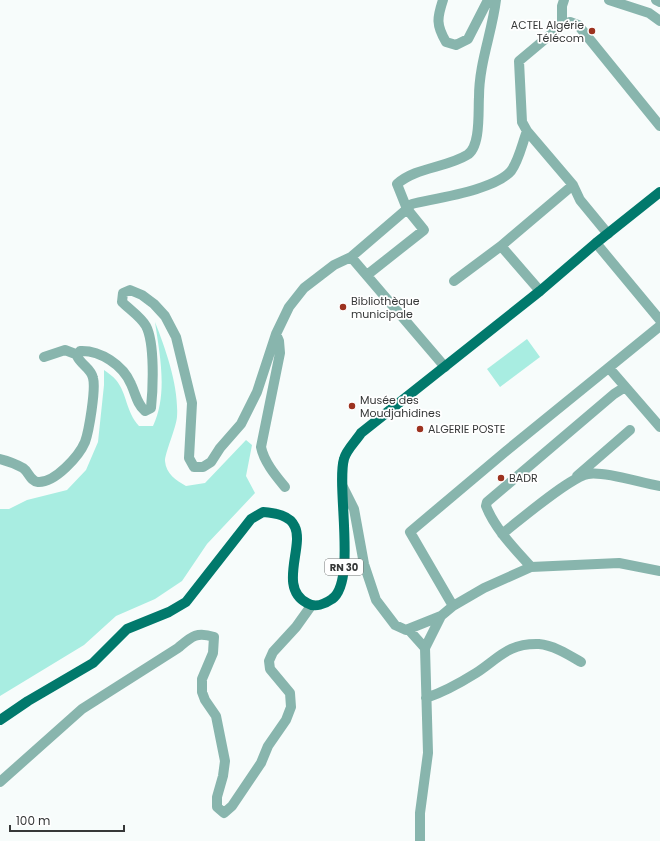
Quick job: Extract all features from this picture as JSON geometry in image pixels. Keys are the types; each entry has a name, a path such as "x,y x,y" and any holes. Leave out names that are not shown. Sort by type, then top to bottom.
{"main road":[{"name":"RN 30","path":"311,606 321,605 334,598 340,586 344,567 344,458 361,433 540,291 596,243 660,192"},
{"path":"0,720 28,701 93,663 127,628 169,612 186,602 251,519 263,512 287,518 295,526 297,536 293,582 297,594 303,601 311,606"}],"street":[{"path":"443,0 438,14 439,29 446,42 456,45 468,39 488,0"},
{"path":"367,275 424,230 407,209 397,184 405,176 452,162 469,154 475,147 478,126 479,76 496,0"},
{"path":"562,25 562,6 564,0"},
{"path":"610,0 649,13 660,21"},
{"path":"656,0 660,2"},
{"path":"608,234 580,200 573,185 527,131 522,122 519,61 562,25 570,22 578,25 660,126"},
{"path":"78,355 80,351 92,351 102,354 131,382 139,406 145,411 150,408 153,373 151,350 146,326 122,302 123,293 130,290 154,304 166,316 176,337 192,403 189,458 194,467 203,467 211,462 220,448 241,424 257,392 276,334 289,307 304,288 334,265 351,257 412,204 496,183 511,170 516,161 527,131"},
{"path":"454,281 500,246 573,185"},
{"path":"596,243 660,320"},
{"path":"500,246 540,291"},
{"path":"351,257 445,367"},
{"path":"453,606 410,532 505,452 660,326"},
{"path":"276,334 280,341 280,353 261,447 262,453 275,476 285,487"},
{"path":"44,357 65,350 78,355"},
{"path":"0,459 24,469 36,482 44,482 57,474 75,458 85,441 94,387 90,371 79,360 78,355"},
{"path":"609,368 660,427"},
{"path":"532,568 502,534 488,512 486,506 487,502 614,394 625,387"},
{"path":"502,534 571,481 630,430"},
{"path":"571,481 586,474 598,473 660,486"},
{"path":"343,487 354,509 364,564 376,600 386,617 395,625 408,629 425,648"},
{"path":"408,629 441,616 453,606 484,588 532,568 619,563 660,571"},
{"path":"0,782 82,709 178,648 192,636 202,633 214,637 213,653 202,679 202,692 205,700 216,716 225,761 223,776 217,797 217,807 224,813 232,806 257,769 268,746 286,720 291,707 290,693 270,669 269,660 273,652 296,627 311,606"},
{"path":"420,841 420,813 428,753 425,648 441,616"},
{"path":"426,698 440,693 476,673 514,647 540,644 560,651 581,662"}],"green space":[{"path":"155,322 171,369 177,405 176,422 165,457 167,470 175,479 186,486 205,483 246,440 252,445 246,476 255,493 207,544 182,581 155,599 116,616 84,645 0,696 0,509 9,509 27,500 67,490 86,470 98,442 104,385 104,370 120,385 131,415 139,426 153,426 158,414 162,388 161,361"},
{"path":"527,339 540,357 500,387 487,369"}],"place":[{"name":"ACTEL Algérie Télécom","path":"592,31"},
{"name":"Bibliothèque municipale","path":"343,307"},
{"name":"Musée des Moudjahidines","path":"352,406"},
{"name":"ALGERIE POSTE","path":"420,429"},
{"name":"BADR","path":"501,478"}]}
